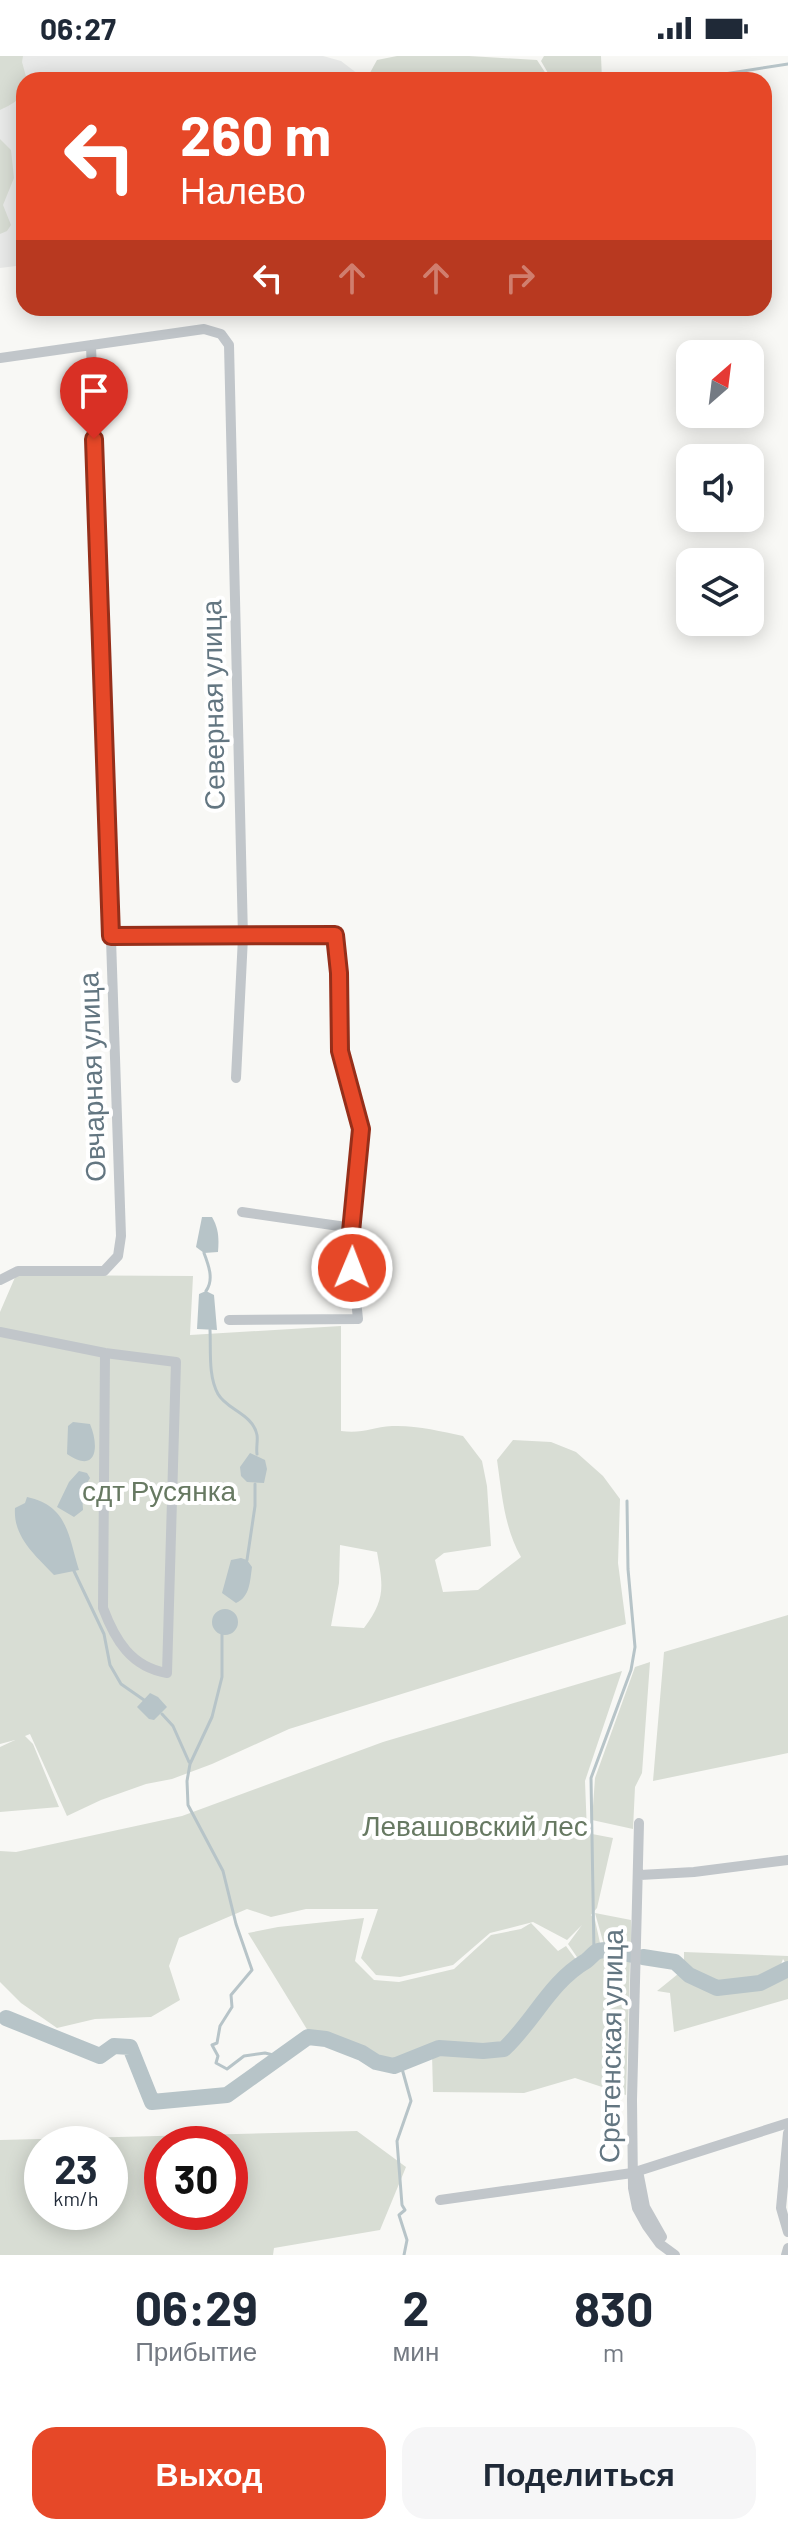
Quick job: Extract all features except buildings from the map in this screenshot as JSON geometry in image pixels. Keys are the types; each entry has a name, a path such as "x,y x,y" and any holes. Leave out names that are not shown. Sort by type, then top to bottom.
{"street":[{"name":"Северная улица","path":"91,345 204,329 221,334 229,345 243,937 236,1078"},
{"path":"0,358 91,345"},
{"name":"Овчарная улица","path":"0,1280 18,1271 104,1271 118,1256 121,1236 91,345"},
{"path":"111,936 335,935 340,1051 361,1129 350,1242 358,1319 229,1320"},
{"path":"242,1212 353,1228"},
{"path":"0,1332 105,1353 176,1362 167,1673 144,1667 134,1659 119,1643 103,1608 105,1353"},
{"name":"Сретенская улица","path":"639,1823 640,1875 634,2008 637,2208 660,2244 675,2255"},
{"path":"640,1875 694,1872 788,1860"},
{"path":"440,2200 636,2175 788,2123"},
{"path":"788,2133 781,2208 788,2232"},
{"path":"636,2175 645,2207 659,2233 667,2244 684,2255"},
{"path":"786,2255 788,2248"}],"shaded area":[{"path":"0,56 323,56 341,61 355,72 16,72 16,266 0,268"},
{"path":"202,1217 212,1217 214,1221 218,1252 204,1253 196,1247"},
{"path":"206,1291 214,1295 217,1330 197,1329 199,1294"},
{"path":"73,1422 90,1424 95,1440 94,1455 85,1461 67,1454 68,1426"},
{"path":"250,1453 265,1460 264,1483 247,1482 241,1476 240,1467"},
{"path":"79,1471 87,1473 90,1478 82,1492 83,1510 74,1517 57,1507 69,1482"},
{"path":"27,1497 41,1501 59,1515 69,1534 79,1570 54,1575 21,1537 15,1508 25,1503"},
{"path":"241,1558 252,1567 247,1593 236,1603 222,1593 231,1560"},
{"path":"225,1609 234,1613 238,1622 234,1631 225,1635 216,1631 212,1622 216,1613"},
{"path":"150,1693 167,1707 154,1720 137,1707"}],"green space":[{"path":"0,56 23,56 25,72 16,72 16,100 0,110"},
{"path":"397,56 469,56 537,60 545,72 370,72 377,60"},
{"path":"544,56 601,56 602,72 547,72 541,61"},
{"path":"0,139 11,150 14,178 3,205 11,225 0,234"},
{"name":"сдт Русянка","path":"16,1275 193,1276 190,1335 341,1326 341,1431 401,1426 446,1432 463,1436 482,1461 491,1546 444,1553 435,1560 443,1592 478,1590 521,1557 507,1522 497,1460 513,1440 551,1442 576,1452 603,1476 620,1499 618,1563 626,1624 289,1729 212,1764 101,1800 67,1816 30,1734 25,1736 33,1744 59,1807 0,1812 0,1747 15,1740 0,1744 0,1312","holes":["340,1545 377,1552 381,1592 371,1618 364,1628 331,1626 339,1583"]},
{"path":"788,1615 788,1753 653,1781 664,1652"},
{"path":"650,1662 642,1773 635,1787 633,1829 592,1820 595,1778 635,1667"},
{"name":"Левашовский лес","path":"622,1671 585,1781 587,1833 613,1838 597,1908 591,1915 600,1943 594,1953 579,1960 568,1944 582,1925 567,1940 533,1922 490,1933 453,1965 400,1977 376,1975 361,1958 378,1909 306,1909 271,1917 247,1909 179,1938 169,1966 180,2000 151,2017 95,2019 57,2028 21,2003 0,1982 0,1851 16,1852 182,1816 383,1742"},
{"path":"595,1913 631,1920 632,1954 604,1945"},
{"path":"364,1918 355,1961 374,1980 399,1982 454,1969 491,1935 521,1929 531,1923 558,1951 566,1946 577,1961 541,1993 538,2002 502,2046 432,2045 414,2050 404,2061 384,2059 370,2049 308,2031 248,1933"},
{"path":"684,1952 788,1956 788,1967 783,1959 772,1974 753,1983 711,1984 684,1968"},
{"path":"605,1956 630,1961 626,2095 575,2078 524,2093 433,2092 432,2054 506,2053 572,1972"},
{"path":"784,1972 788,1974 788,1999 674,2032 670,1993 657,1991 678,1974 717,1991 761,1986"},
{"path":"357,2131 406,2167 380,2230 274,2248 273,2255 0,2255 0,2140 24,2139 24,2230 128,2230 128,2137 144,2136 144,2230 248,2230 248,2134"}],"waterway":[{"path":"737,72 788,64"},
{"path":"204,1253 210,1278 206,1291"},
{"path":"210,1330 215,1387 222,1399 255,1428 257,1454"},
{"path":"247,1560 255,1484"},
{"path":"594,1953 591,1778 631,1670 635,1647 628,1569 627,1501"},
{"path":"74,1571 104,1634 110,1665 121,1684 144,1700"},
{"path":"222,1634 222,1677 212,1717 190,1764 188,1805 223,1871 236,1924 252,1970 231,1995 232,2007 220,2026 217,2043 212,2045 218,2056 216,2063 227,2069 244,2056 265,2053 282,2057"},
{"path":"162,1714 173,1726 189,1762"},
{"path":"6,2018 100,2056 114,2046 130,2047 152,2102 227,2095 308,2037 326,2039 376,2062 394,2066 439,2048 504,2049 562,1980 596,1952 609,1950 633,1955"},
{"path":"643,1957 675,1962 689,1975 717,1988 760,1983 788,1969"},
{"path":"401,2065 411,2101 397,2141 402,2205 405,2210 399,2215 407,2240 404,2255"}],"route":[{"path":"94,439 111,936 335,935 340,1051 361,1129 350,1242 352,1268"}]}
